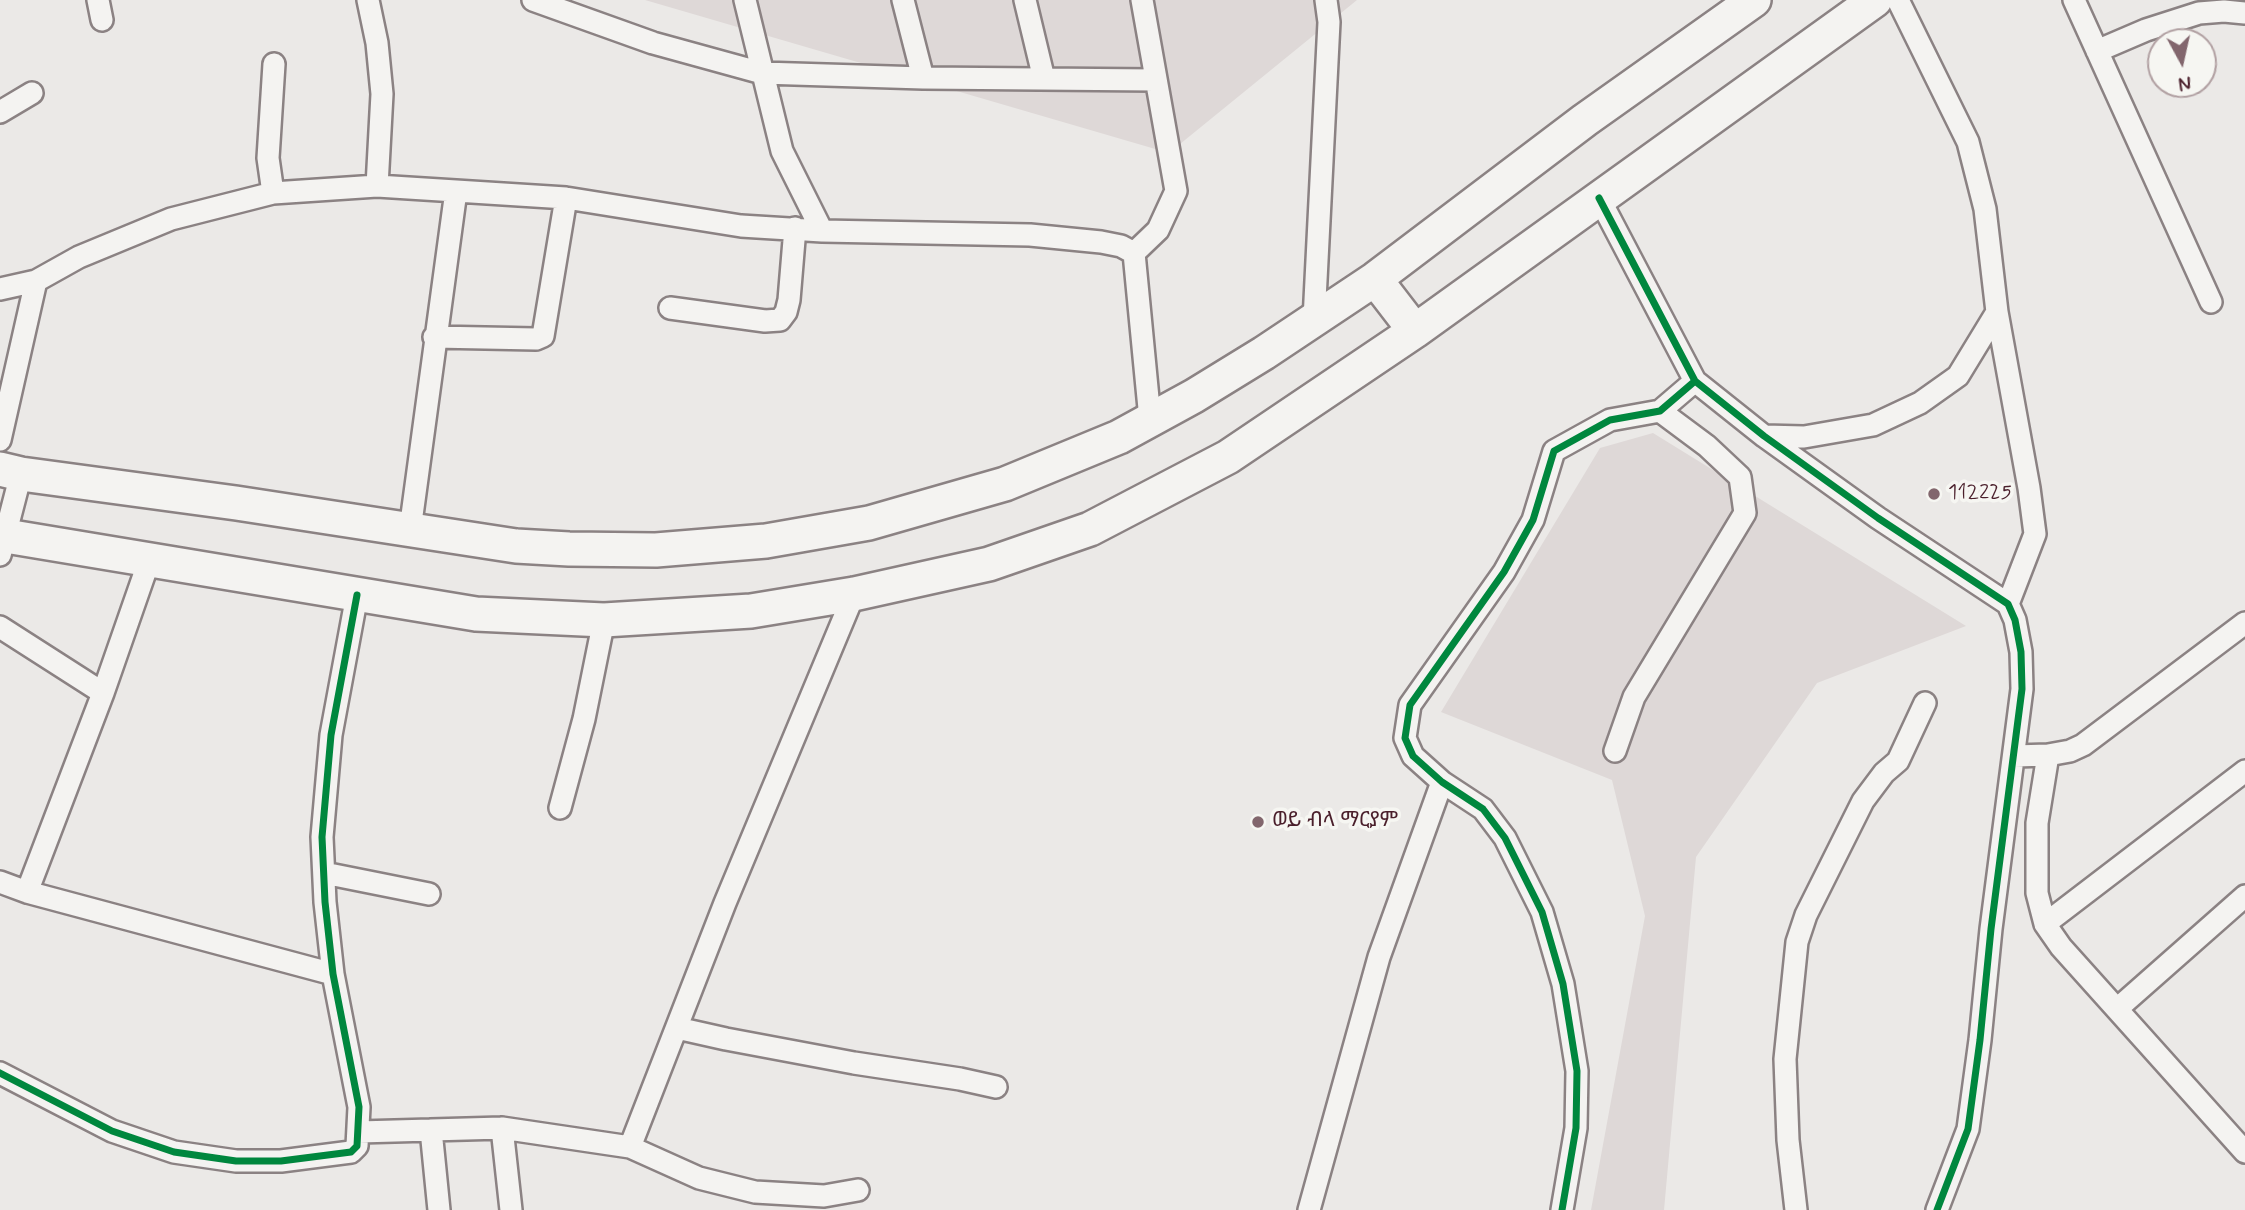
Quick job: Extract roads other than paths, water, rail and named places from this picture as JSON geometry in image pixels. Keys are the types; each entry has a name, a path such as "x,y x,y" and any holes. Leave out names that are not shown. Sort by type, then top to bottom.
{"main road":[{"path":"10,472 516,546 569,550 656,550 766,541 869,523 1005,484 1119,437 1194,396 1375,279 1585,120 1754,0"},
{"path":"2,542 149,561 476,614 604,620 751,611 854,594 989,564 1090,529 1228,457 1415,331 1875,0"},
{"path":"1375,279 1415,331"}],"street":[{"path":"368,0 377,43 382,94 377,186"},
{"path":"533,0 587,10 653,43 762,72 923,78 1155,80"},
{"path":"745,0 782,151 822,231"},
{"path":"903,0 923,78"},
{"path":"1025,0 1044,79"},
{"path":"1133,253 1158,230 1176,191 1142,0"},
{"path":"1314,320 1329,22 1326,0"},
{"path":"1898,0 1968,142 1985,209 1997,312 2035,534 2008,604"},
{"path":"2074,0 2211,302"},
{"path":"2097,51 2146,30 2199,13 2245,13"},
{"path":"273,193 268,158 275,64"},
{"path":"0,112 32,93"},
{"path":"0,289 36,281 79,257 171,219 273,193 377,186 566,198 741,226 822,231 1030,235 1101,242 1121,246 1133,253"},
{"path":"410,530 434,337 456,191"},
{"path":"434,337 536,339 543,336 566,198"},
{"path":"1599,198 1695,381 1764,436 1878,518 2008,604 2018,632 2022,689 1969,1129 1937,1210"},
{"path":"670,307 765,321 780,320 786,312 789,300 795,228"},
{"path":"1133,253 1150,419"},
{"path":"0,440 36,281"},
{"path":"1764,436 1804,437 1873,425 1920,403 1958,376 1997,312"},
{"path":"1562,1210 1576,1128 1577,1071 1563,984 1542,912 1505,838 1483,809 1442,782 1413,756 1405,737 1410,705 1504,572 1533,520 1554,451 1611,420 1660,411 1695,381"},
{"path":"1615,751 1634,697 1745,513 1740,477 1707,446 1660,411"},
{"path":"2,542 10,472"},
{"path":"27,892 103,693 149,561"},
{"path":"630,1147 730,890 854,594"},
{"path":"0,1073 112,1131 174,1152 236,1161 326,1157 351,1152 357,1146 359,1107 333,974 322,837 331,735 357,595"},
{"path":"560,808 584,719 604,620"},
{"path":"2015,756 2048,755 2070,751 2083,745 2245,623"},
{"path":"0,627 103,693"},
{"path":"1796,1210 1788,1140 1785,1059 1797,943 1806,915 1863,801 1884,773 1898,761 1925,703"},
{"path":"2048,755 2037,823 2037,893 2045,924 2060,947 2245,1152"},
{"path":"2045,924 2245,771"},
{"path":"1309,1210 1379,957 1442,782"},
{"path":"324,873 429,894"},
{"path":"0,882 27,892 333,974"},
{"path":"2117,1009 2245,896"},
{"path":"677,1028 828,1059 996,1087"},
{"path":"359,1132 502,1128 630,1147 699,1178 755,1192 824,1196 858,1190"},
{"path":"502,1128 511,1210"},
{"path":"431,1130 439,1210"}],"place":[{"name":"112225","path":"1934,494"},
{"name":"ወይ ብላ ማርያም","path":"1258,822"}]}
